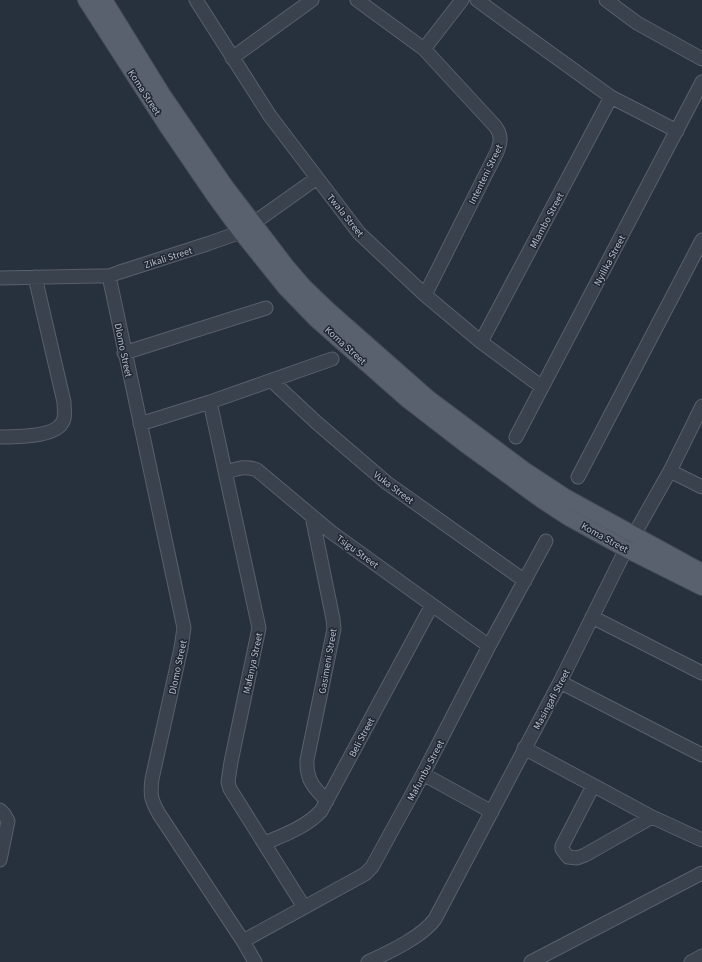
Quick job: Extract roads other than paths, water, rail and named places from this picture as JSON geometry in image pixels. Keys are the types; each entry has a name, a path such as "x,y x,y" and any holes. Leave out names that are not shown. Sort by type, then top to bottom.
{"main road":[{"name":"Koma Street","path":"86,0 167,126 248,228 286,266 303,286 368,347 429,399 477,436 630,543 702,587"},
{"name":"Koma Street","path":"104,0 190,135 225,186 248,228"},
{"name":"Koma Street","path":"630,543 702,572"}],"street":[{"name":"Twala Street","path":"196,0 270,116 359,233 425,295 481,342 542,387"},
{"path":"232,58 312,0"},
{"name":"Intenteni Street","path":"357,0 424,50 500,133 501,141 497,152 425,295"},
{"path":"424,50 462,0"},
{"path":"477,0 611,98 676,131"},
{"path":"606,0 637,23 702,60"},
{"name":"Nyilika Street","path":"516,437 702,82"},
{"name":"Mlambo Street","path":"481,342 611,98"},
{"name":"Zikali Street","path":"0,278 109,276 207,244 248,228 317,178"},
{"path":"578,476 702,240"},
{"name":"Dlomo Street","path":"109,276 124,353 184,628 181,648 152,779 151,800 243,941 255,962"},
{"path":"0,437 20,437 42,433 62,425 63,421 64,402 35,277"},
{"path":"124,353 266,308"},
{"path":"140,424 210,402 332,359"},
{"name":"Vuka Street","path":"272,381 317,423 387,483 525,581"},
{"name":"Mafanya Street","path":"210,402 259,628 228,782 236,800 265,843 304,907"},
{"name":"Masingafi Street","path":"372,961 418,935 432,924 560,682 630,543 670,471 702,406"},
{"name":"Tsigu Street","path":"226,472 245,467 252,467 257,470 331,532 490,646"},
{"path":"670,471 702,487"},
{"name":"Gasimeni Street","path":"312,516 334,629 307,760 307,769 310,780 318,792 327,800"},
{"name":"Mafumbu Street","path":"243,941 365,874 372,867 423,774 546,540"},
{"name":"Beli Street","path":"265,843 287,834 310,821 321,811 432,605"},
{"path":"592,617 702,673"},
{"path":"560,682 702,755"},
{"path":"524,748 652,817 702,840"},
{"path":"423,774 492,812"},
{"path":"593,786 562,846 562,849 568,856 577,858 585,855 652,817"},
{"path":"0,810 8,821 0,860"},
{"path":"531,962 702,872"},
{"path":"691,962 702,956"}]}
